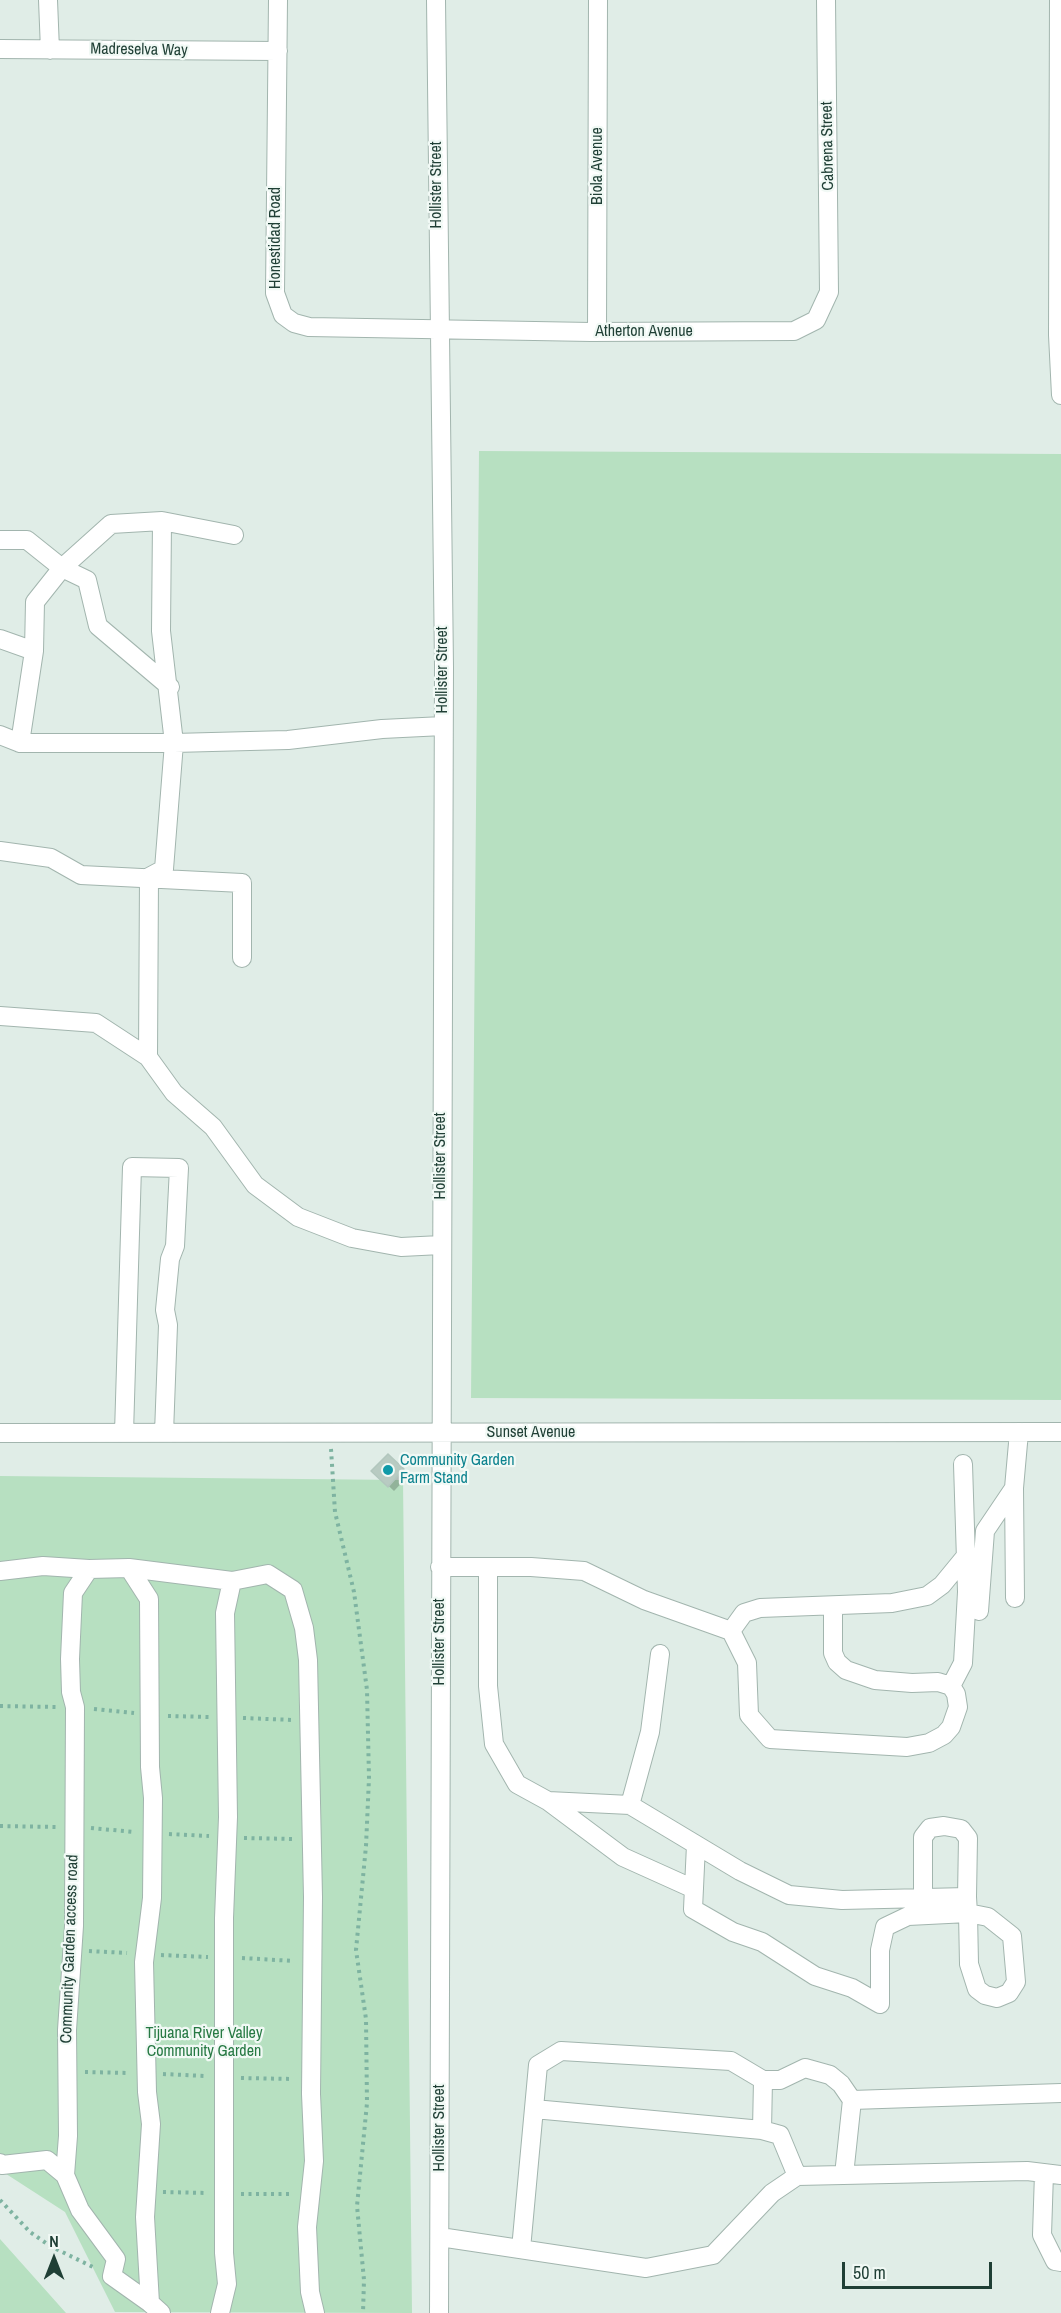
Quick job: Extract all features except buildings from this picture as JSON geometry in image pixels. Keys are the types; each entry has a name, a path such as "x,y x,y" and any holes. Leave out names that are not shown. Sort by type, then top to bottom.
{"street":[{"path":"48,0 50,50"},
{"name":"Honestidad Road","path":"278,0 275,293 284,315 294,324 309,327 439,330"},
{"name":"Hollister Street","path":"436,0 443,726 439,2313"},
{"name":"Biola Avenue","path":"597,332 598,0"},
{"name":"Cabrena Street","path":"826,0 829,292"},
{"path":"1059,0 1058,335 1061,395"},
{"name":"Madreselva Way","path":"0,49 278,51"},
{"name":"Atherton Avenue","path":"439,330 794,331 816,320 829,292"},
{"path":"20,743 34,651 35,602 62,568 111,524 162,521 234,535"},
{"path":"149,877 164,869 174,743 170,687 161,631 162,521"},
{"path":"0,540 27,540 62,568 87,580 98,626 170,687"},
{"path":"0,639 34,651"},
{"path":"0,735 20,743 174,743 288,740 382,729 443,726"},
{"path":"0,851 51,858 81,875 243,883 242,958"},
{"path":"148,1057 149,877"},
{"path":"0,1016 96,1023 148,1057 174,1093 213,1127 255,1185 298,1217 352,1238 401,1247 441,1245"},
{"path":"124,1433 132,1167 179,1168 175,1246 170,1259 165,1310 168,1324 164,1433"},
{"path":"1015,1598 1014,1488 1019,1432"},
{"name":"Sunset Avenue","path":"0,1433 1061,1432"},
{"path":"951,1686 963,1663 967,1592 963,1464"},
{"path":"979,1611 985,1531 1014,1488"},
{"path":"731,1631 744,1613 760,1608 892,1603 927,1596 942,1585 965,1557"},
{"path":"0,1571 43,1566 89,1569 129,1568 232,1581 268,1574 293,1590 304,1628 309,1694 314,2161 307,2227 310,2292 315,2313"},
{"path":"440,1567 584,1571 644,1600 731,1631 747,1663 750,1716 770,1739 907,1747 929,1743 944,1735 958,1707 956,1694 951,1686 938,1682 912,1683 875,1680 846,1670 837,1662 833,1653 833,1606"},
{"path":"488,1567 489,1686 494,1744 517,1784 548,1801 623,1857 694,1889"},
{"path":"129,1568 149,1599 150,1767 153,1798 152,1899 145,1954 147,2073 151,2124 145,2217 155,2308"},
{"name":"Community Garden access road","path":"89,1569 73,1593 71,1625 70,1692 75,1707 73,1950 65,2175 80,2210 116,2259 112,2276"},
{"path":"220,2313 228,2284 224,2253 228,1817 225,1613 232,1581"},
{"path":"630,1805 650,1732 660,1654"},
{"path":"548,1801 630,1805 696,1845 789,1895 842,1900 923,1898 968,1905"},
{"path":"923,1898 923,1837 930,1828 944,1826 961,1829 968,1838 968,1905"},
{"path":"696,1845 693,1910 733,1932 762,1942 815,1976 852,1988 880,2004 880,1950 885,1927 884,1899"},
{"path":"885,1927 908,1916 968,1905"},
{"path":"521,2249 538,2065 561,2051 731,2061 763,2080 780,2080 805,2068 830,2075 841,2084 852,2100 844,2175"},
{"path":"762,2130 763,2080"},
{"path":"852,2100 1061,2092"},
{"path":"534,2109 762,2130 780,2135 797,2176"},
{"path":"0,2163 2,2165 46,2160 65,2175"},
{"path":"440,2237 646,2268 713,2255 772,2193 797,2176 1027,2171 1053,2174 1042,2235 1055,2261 1061,2262"},
{"path":"112,2276 155,2308"}],"path":[{"path":"331,1433 330,1465 335,1512 354,1592 367,1690 369,1778 366,1846 356,1950 366,2019 367,2103 357,2206 363,2280 363,2313"},
{"path":"73,1950 313,1962"},
{"path":"67,2072 312,2079"},
{"path":"0,2200 30,2232 50,2246 112,2276"}],"green space":[{"path":"479,451 1061,454 1061,1400 471,1398"},
{"name":"Tijuana River Valley Community Garden","path":"0,1476 403,1480 412,2313 115,2312 65,2212 0,2170"},
{"path":"0,2239 66,2313 0,2313"}],"place":[{"name":"Community Garden Farm Stand","path":"388,1470"}]}
